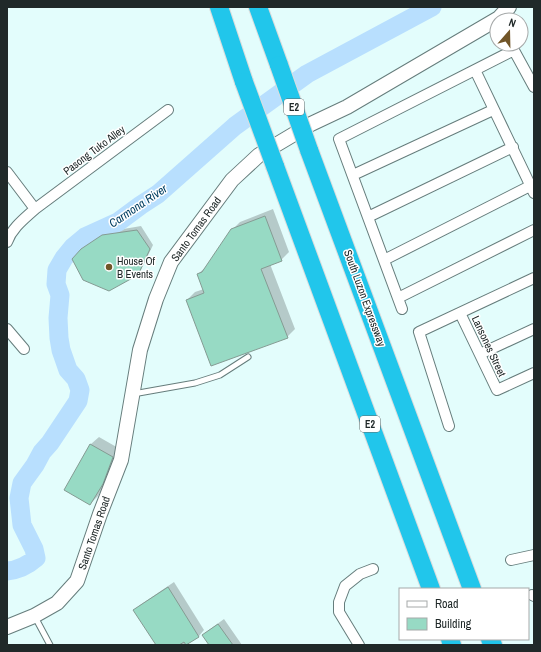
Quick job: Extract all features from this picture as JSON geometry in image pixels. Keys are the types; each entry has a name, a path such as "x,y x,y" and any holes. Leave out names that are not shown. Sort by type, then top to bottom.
{"highway":[{"name":"E2","path":"218,7 244,82 432,588"},
{"name":"South Luzon Expressway","path":"258,7 309,150 472,588"}],"street":[{"name":"Santo Tomas Road","path":"7,627 34,616 57,603 77,581 100,514 121,460 140,350 156,300 171,262 232,180 259,155 311,124 347,107 489,25"},
{"path":"402,309 339,139 475,70 504,52"},
{"path":"515,52 534,87"},
{"path":"384,260 532,189 475,70"},
{"name":"Pasong Tuko Alley","path":"7,242 14,228 35,209 168,110"},
{"path":"353,175 493,110"},
{"path":"368,217 513,147"},
{"path":"7,172 35,209"},
{"path":"398,298 534,230"},
{"path":"449,426 419,332 534,278"},
{"name":"Lansones Street","path":"460,313 496,390 534,373"},
{"path":"7,329 24,349"},
{"path":"480,354 534,329"},
{"path":"511,560 534,555"},
{"path":"359,645 339,612 339,602 345,586 360,574 373,569"}],"lane":[{"path":"132,394 195,383 220,375 248,357"},
{"path":"34,616 50,645"}],"building":[{"path":"265,216 282,261 261,269 288,338 211,366 186,300 204,293 197,274 202,272 231,229"},
{"name":"House Of B Events","path":"137,230 150,249 138,275 109,291 83,280 72,259 81,249 102,235"},
{"path":"90,444 113,457 103,484 90,505 64,490"},
{"path":"168,587 199,637 186,645 184,642 179,645 156,645 133,610"},
{"path":"218,624 233,645 209,645 202,635"}],"waterway":[{"name":"Carmona River","path":"7,571 23,567 36,558 34,549 22,525 19,498 22,483 78,401 80,390 76,379 68,370 61,350 59,338 58,318 60,295 56,284 57,270 64,258 73,247 85,237 118,222 158,194 235,126 307,74 432,7"}],"place":[{"name":"House Of B Events","path":"109,267"}]}
